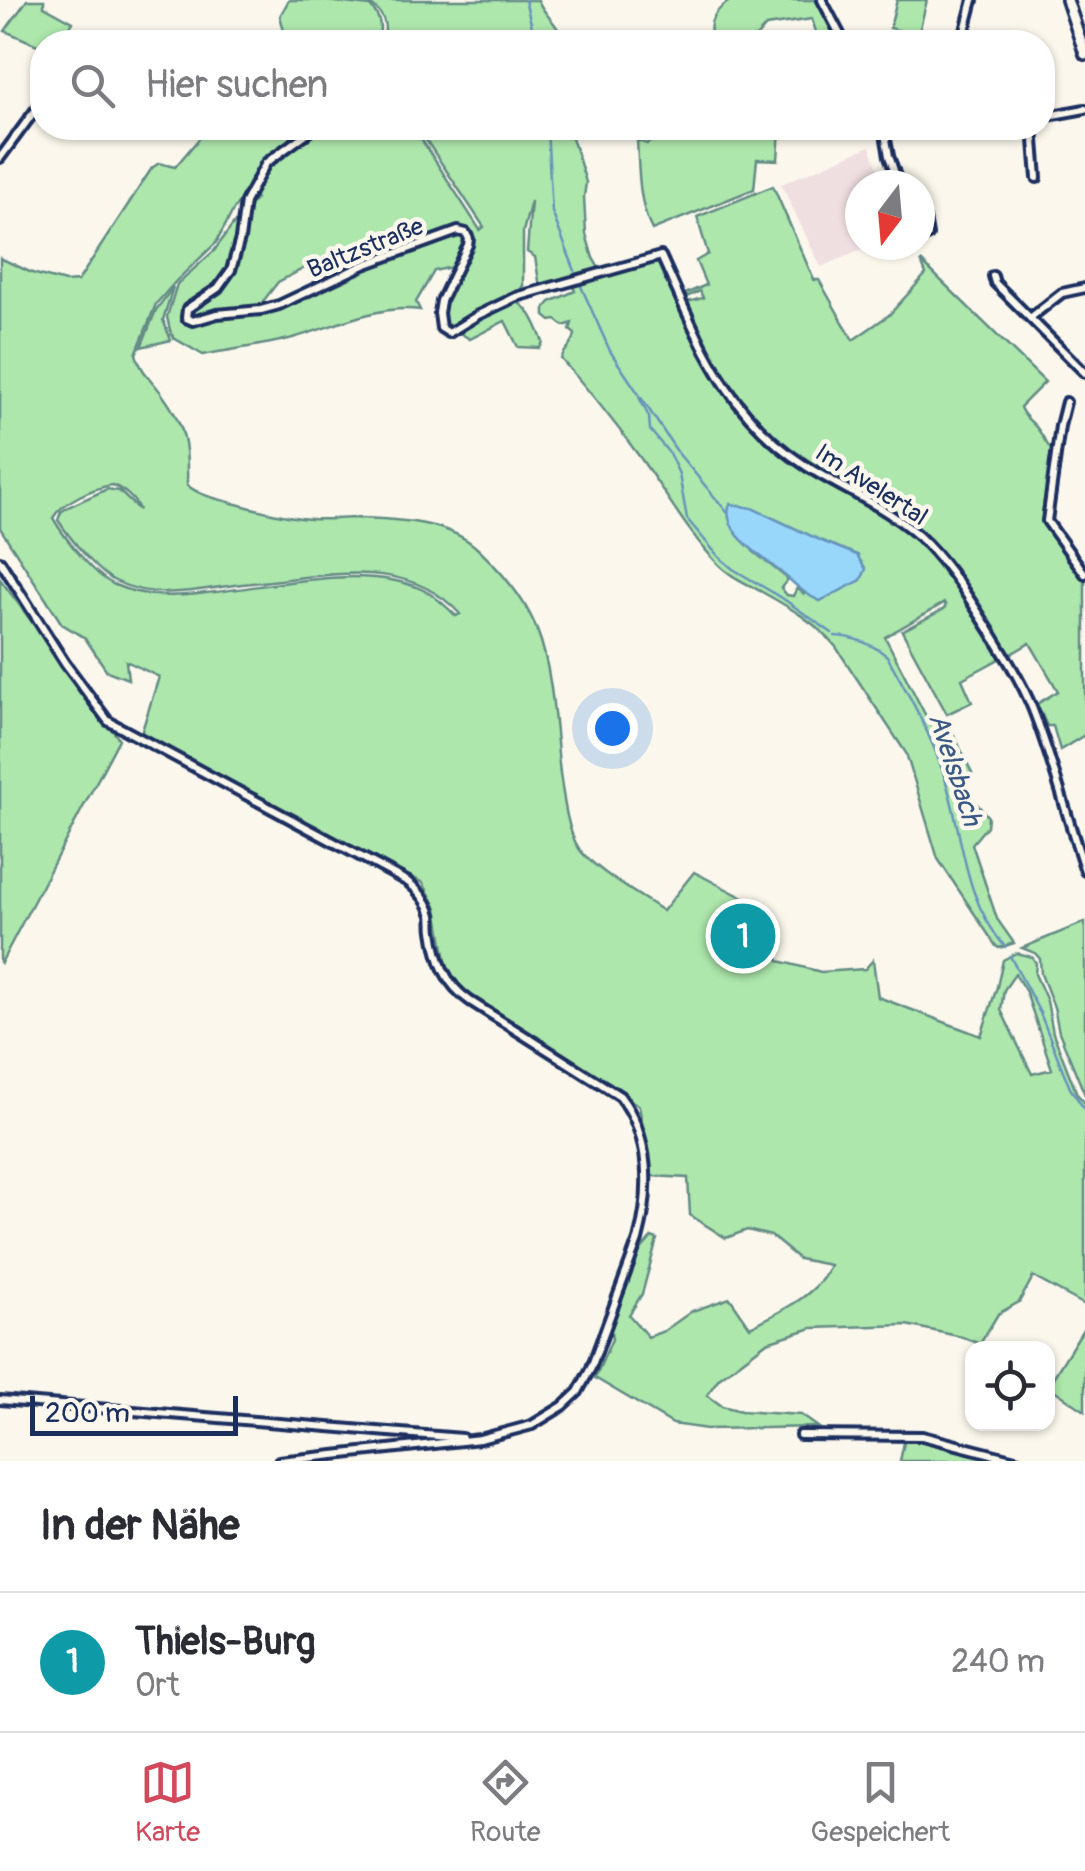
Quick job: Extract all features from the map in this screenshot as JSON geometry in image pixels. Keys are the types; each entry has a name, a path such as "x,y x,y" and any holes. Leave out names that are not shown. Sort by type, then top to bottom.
{"main road":[{"path":"1067,0 1085,54"}],"street":[{"path":"822,0 838,30"},
{"path":"965,30 973,0"},
{"path":"1055,114 1085,109"},
{"path":"0,158 30,117"},
{"name":"Baltzstraße","path":"298,140 266,163 246,202 231,270 218,288 187,309 189,321 270,308 364,264 458,231 465,232 469,239 440,307 444,332 453,332 478,315 516,298 661,256"},
{"path":"886,140 893,170"},
{"path":"1034,140 1037,178"},
{"name":"Im Avelertal","path":"661,256 709,362 750,420 807,467 884,509 912,530 966,592 1017,675 1036,718 1085,871"},
{"path":"993,276 1085,373"},
{"path":"1030,318 1062,293 1085,288"},
{"path":"1066,402 1047,521 1085,574"},
{"path":"0,561 65,663 108,721 408,882 419,891 432,914 433,932 449,983 459,994 613,1090 634,1117 642,1142 646,1168 644,1219 591,1368 578,1392 564,1406 532,1425 480,1439 279,1461"},
{"path":"0,1400 480,1439"},
{"path":"800,1435 922,1436 1019,1461"}],"shaded area":[{"path":"870,146 879,170 845,170 845,257 821,267 781,184"}],"green space":[{"path":"27,0 44,0 44,6 73,22 69,30 30,30 30,42 5,31"},
{"path":"289,0 370,6 380,30 284,30 280,16"},
{"path":"363,0 538,0 558,30 385,30 375,8"},
{"path":"731,0 816,0 831,30 815,30 812,19 766,26 762,30 710,30 721,8"},
{"path":"897,0 927,0 920,30 890,28"},
{"path":"198,140 422,140 480,230 484,227 426,140 573,140 586,182 586,234 600,270 540,287 535,257 527,252 531,201 523,232 523,286 517,294 454,327 445,324 442,308 472,240 471,232 461,228 338,272 328,256 278,282 261,304 191,315 221,290 233,272 249,206 256,199 252,197 260,182 257,180 234,209 216,243 156,304 136,354 181,427 187,485 212,498 290,516 372,518 438,527 479,550 520,598 542,646 550,681 564,801 574,840 594,864 663,911 694,872 755,904 770,927 779,961 821,972 865,969 873,960 878,997 981,1036 1003,960 1016,953 1032,957 1053,1033 1077,1094 1085,1103 1085,1305 1033,1277 1019,1302 998,1314 982,1341 907,1325 812,1328 767,1342 719,1378 707,1395 722,1406 741,1411 801,1415 818,1427 707,1429 673,1424 595,1378 640,1251 652,1237 657,1239 642,1294 629,1315 648,1337 692,1311 730,1298 750,1327 807,1294 830,1265 799,1259 771,1236 747,1230 726,1238 690,1215 688,1178 652,1176 639,1106 459,987 448,972 437,908 423,883 141,734 159,677 126,661 128,679 107,671 85,638 62,624 0,528 0,258 32,273 65,282 78,281 159,163 175,167","holes":["112,485 128,495 139,510 119,491 107,489 68,507 58,520 100,570 129,587 171,592 318,576 384,575 425,587 460,614 456,616 427,592 377,578 319,579 183,595 126,589 89,565 53,518 64,506 96,489","1015,974 1026,992 1052,1069 1032,1074 1001,1010 1004,990"]},
{"path":"637,140 647,144 653,140 779,140 778,160 757,159 754,189 652,230 642,198"},
{"path":"773,186 814,280 819,280 853,340 889,315 926,274 921,261 1045,382 1020,407 1053,451 1043,520 1085,579 1085,737 1060,750 1053,726 1047,726 1037,704 1058,691 1030,643 1009,655 976,603 972,609 1003,657 962,679 972,702 947,714 902,631 946,605 885,637 930,724 946,718 972,773 961,779 960,784 988,817 987,826 972,844 997,919 1014,943 996,946 938,859 906,753 836,647 802,616 732,576 717,563 621,431 561,359 575,334 570,330 572,323 564,326 545,316 550,302 575,291 572,284 659,263 723,388 776,447 720,377 687,302 703,298 700,291 684,298 683,295 706,285 696,261 708,254 697,217","holes":["822,541 857,555 804,594 797,588 793,596 781,588 788,579 754,552"]},
{"path":"235,222 237,239 227,272 218,285 183,311 180,316 184,323 192,325 218,316 265,312 363,268 456,234 464,237 465,248 456,266 434,271 416,302 420,310 387,310 289,339 203,355 174,338 167,317 177,284 214,251"},
{"path":"173,287 163,320 171,340 141,347 156,310"},
{"path":"513,301 532,317 543,342 540,348 518,347 505,321 470,339 460,333 477,318"},
{"path":"0,579 119,739 1,963 0,962"},
{"path":"1085,922 1085,1095 1059,1032 1040,959 1022,948"},
{"path":"1085,1326 1085,1411 1055,1391 1055,1375"},
{"path":"905,1438 928,1441 1002,1461 900,1461"}],"water":[{"path":"730,504 752,508 857,555 866,569 861,580 820,601 813,598 742,540 730,523"}],"waterway":[{"name":"Avelsbach","path":"525,0 533,30"},
{"name":"Avelsbach","path":"548,140 552,212 577,276"},
{"name":"Avelsbach","path":"580,284 610,351 678,453 727,512"},
{"name":"Avelsbach","path":"639,397 649,417 650,430 669,453 679,474 687,519 733,569 832,633"},
{"name":"Avelsbach","path":"835,636 856,640 887,656 904,687 941,765 972,888 1005,947"},
{"name":"Avelsbach","path":"1010,956 1040,1013 1070,1088 1085,1110"}],"place":[{"name":"Thiels-Burg","path":"743,936"}]}
